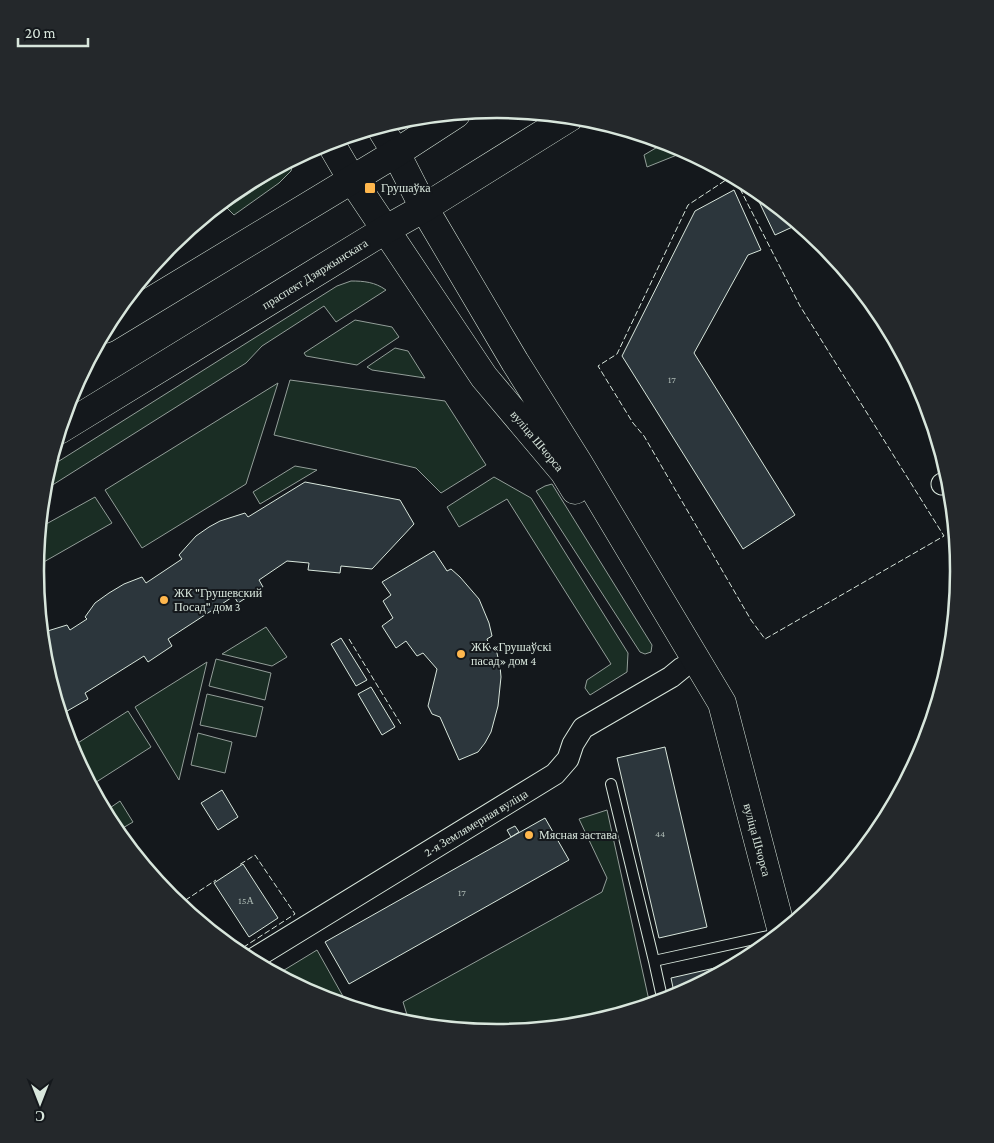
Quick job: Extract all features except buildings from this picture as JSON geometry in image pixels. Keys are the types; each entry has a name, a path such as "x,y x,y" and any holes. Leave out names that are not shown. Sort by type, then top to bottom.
{"street":[{"path":"120,320 351,178 396,153 445,121"},
{"name":"праспект Дзяржынскага","path":"68,425 561,123"},
{"name":"вуліца Шчорса","path":"384,133 424,208 515,362 579,464 722,703 780,925"},
{"name":"вуліца Шчорса","path":"334,149 385,230 484,377 564,472 708,712 733,747"},
{"name":"2-я Землямерная вуліца","path":"261,958 555,774 568,759 573,744 583,728 662,682 682,668"}],"lane":[{"path":"611,784 661,994"},
{"path":"654,961 767,935"}],"green space":[{"path":"657,148 676,156 647,167 644,155"},
{"path":"292,168 279,183 234,215 227,208 272,178"},
{"path":"351,281 360,281 378,285 386,290 336,322 324,306 262,346 246,363 52,486 57,462 337,286"},
{"path":"355,320 392,327 399,337 357,365 306,356 304,353"},
{"path":"395,348 408,351 425,378 372,370 367,367"},
{"path":"290,380 445,401 486,465 441,493 416,468 274,435"},
{"path":"278,383 246,484 142,548 105,490"},
{"path":"295,466 317,470 260,504 253,492"},
{"path":"494,477 531,498 628,653 627,672 590,695 585,688 587,680 611,664 507,499 459,527 447,507"},
{"path":"552,484 652,645 651,652 645,654 640,652 536,491"},
{"path":"95,497 112,523 44,562 47,524"},
{"path":"266,627 287,657 272,666 222,654"},
{"path":"216,659 271,673 265,700 209,686"},
{"path":"207,662 179,780 135,707"},
{"path":"207,694 263,707 256,737 200,725"},
{"path":"128,711 151,747 96,782 77,743"},
{"path":"198,733 232,742 225,773 191,765"},
{"path":"120,801 133,822 123,828 110,808"},
{"path":"607,810 649,999 585,1016 527,1024 467,1024 407,1016 403,1002 602,892 607,878 579,819"},
{"path":"317,950 344,998 297,978 283,971"}],"fence":[{"path":"726,180 688,205 617,354 598,366 633,423 644,436 751,620 765,639 944,536 800,306 740,189"},
{"path":"349,639 402,726"},
{"path":"239,865 255,855 295,914 244,947"},
{"path":"185,900 216,880"}],"place":[{"name":"Грушаўка","path":"370,188"},
{"name":"ЖК \"Грушевский Посад\" дом 3","path":"164,600"},
{"name":"ЖК «Грушаўскі пасад» дом 4","path":"461,654"},
{"name":"Мясная застава","path":"529,835"}]}
